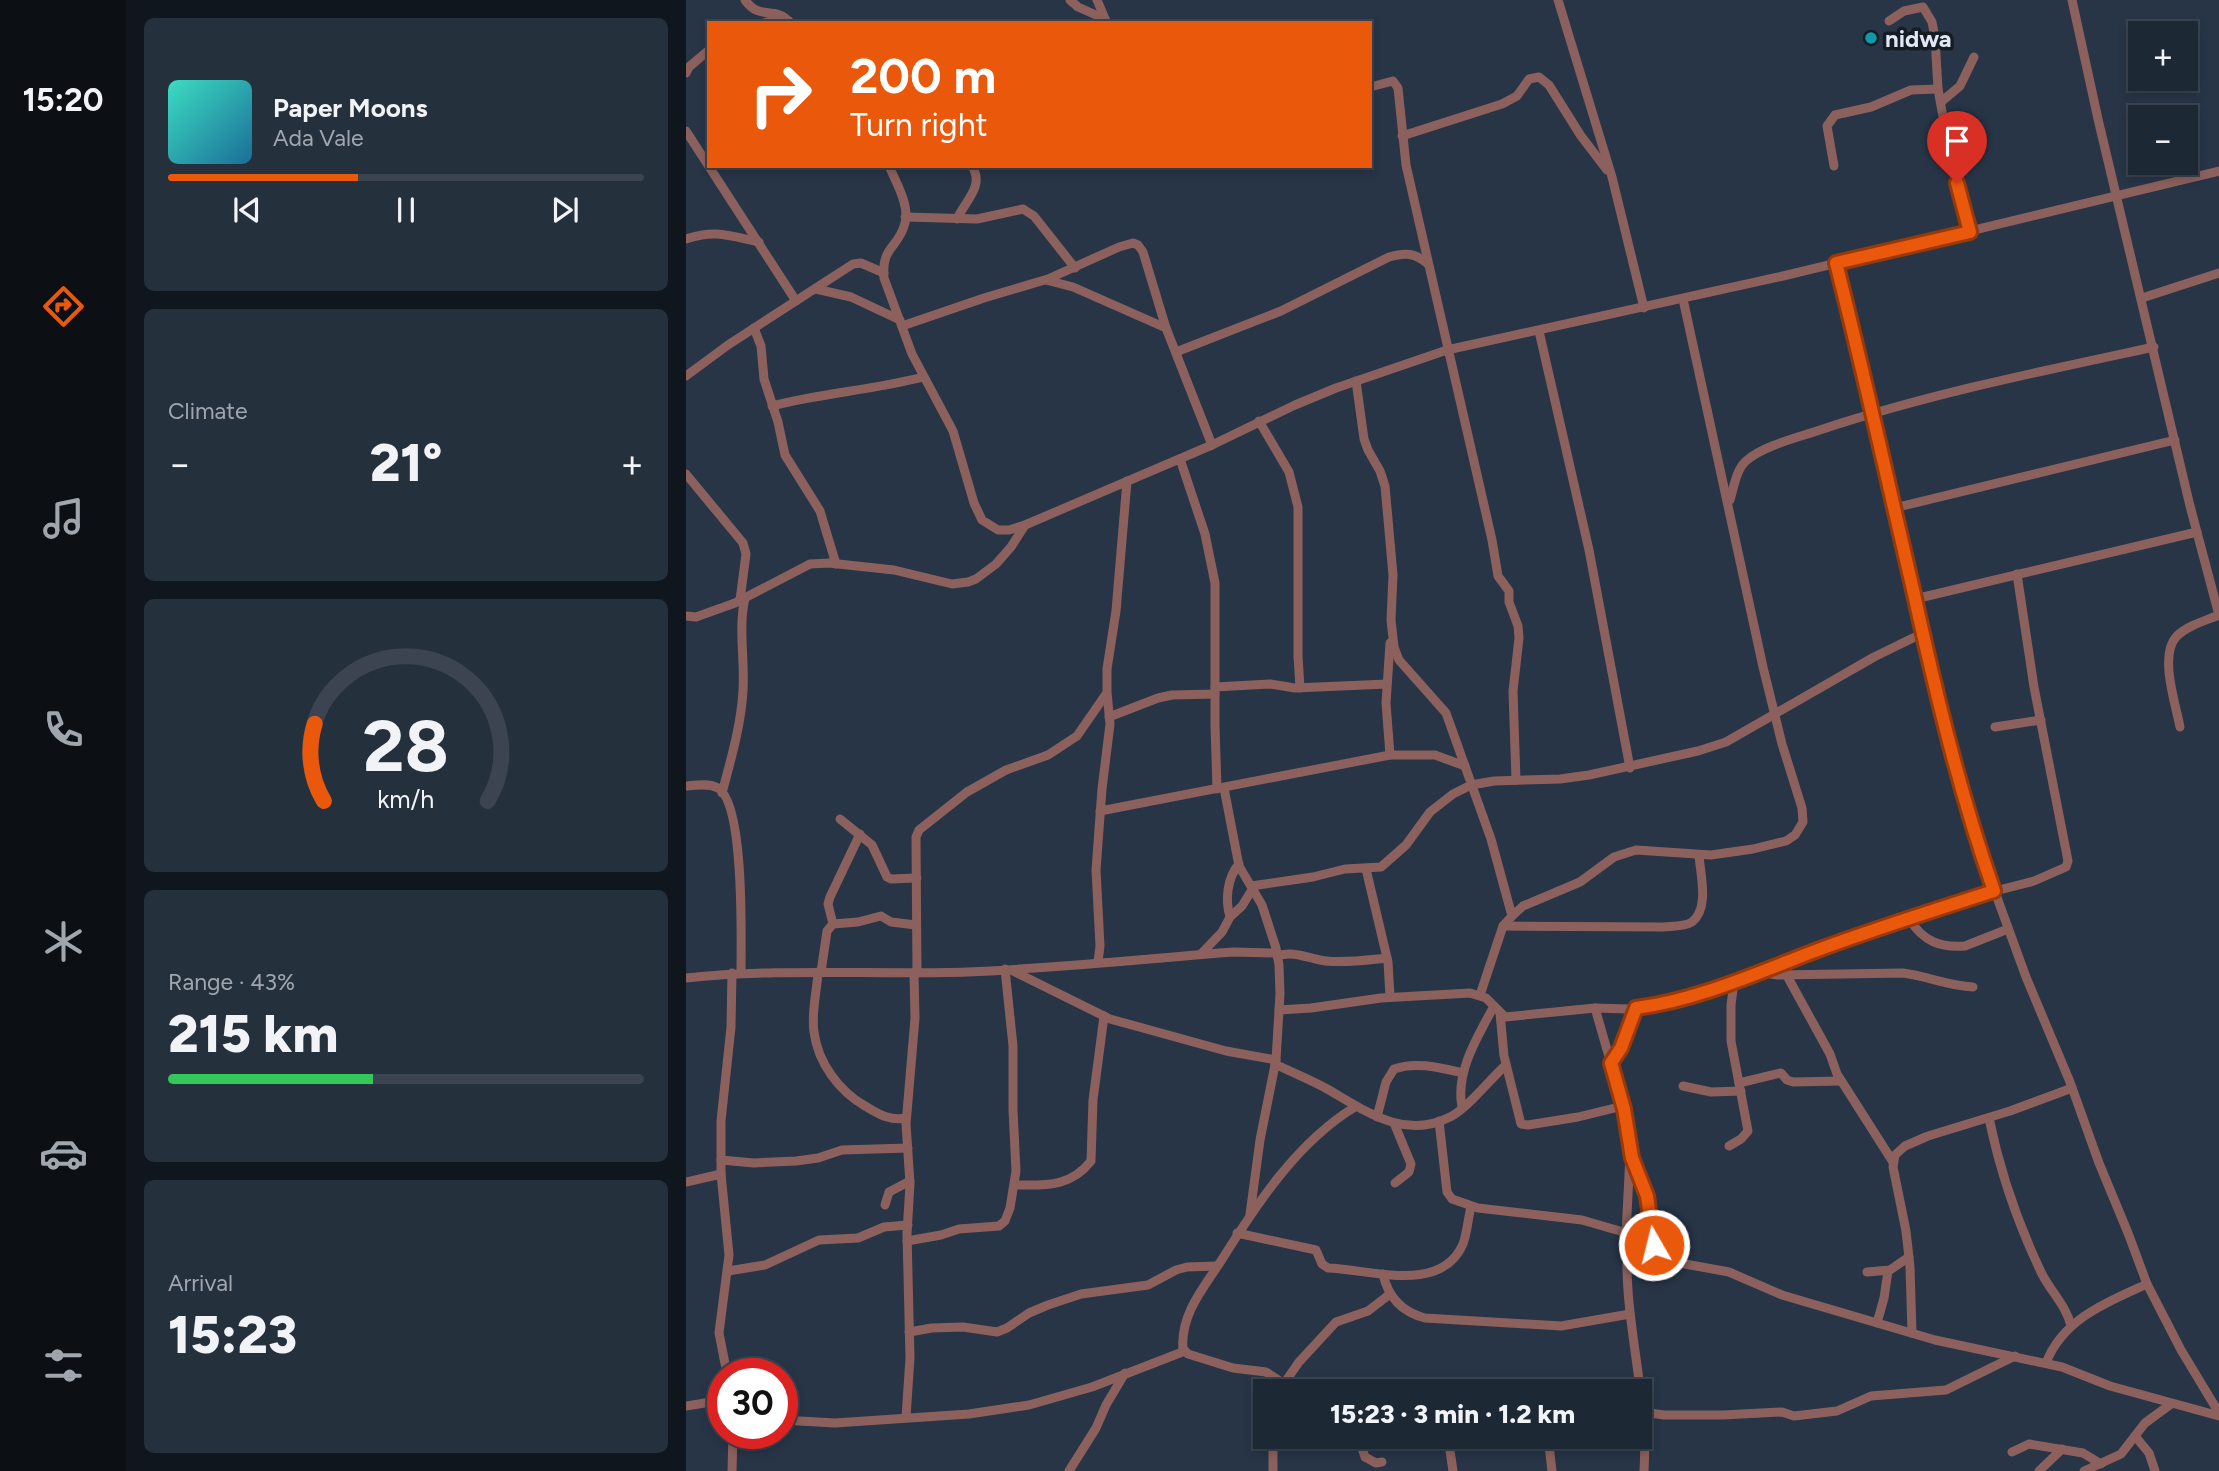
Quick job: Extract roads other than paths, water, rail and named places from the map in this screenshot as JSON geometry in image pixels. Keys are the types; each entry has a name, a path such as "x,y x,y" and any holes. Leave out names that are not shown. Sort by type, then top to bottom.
{"street":[{"path":"745,0 760,13 777,12 788,20"},
{"path":"1070,0 1106,21"},
{"path":"1097,0 1106,21"},
{"path":"1558,0 1612,177 1644,308"},
{"path":"2072,0 2175,440 2219,615 2176,636 2171,646 2168,659 2180,727"},
{"path":"1889,21 1922,3 1931,22 1935,38 1938,89 1952,163 1970,232"},
{"path":"686,74 689,67 707,52"},
{"path":"1941,102 1960,86 1974,57"},
{"path":"1402,136 1502,104 1517,96 1529,79 1539,77 1549,85 1581,136 1612,177"},
{"path":"1372,86 1393,81 1396,83 1406,164 1492,540 1495,565 1498,576 1510,591 1509,602 1518,626 1520,639 1513,713 1516,780"},
{"path":"1834,166 1827,126 1835,115 1871,107 1911,89 1938,89"},
{"path":"686,131 707,163"},
{"path":"710,168 796,301"},
{"path":"890,168 906,209 905,223 886,254 884,274 923,377 953,431 974,503 982,520 998,530 1025,525 1212,445 1259,421 1356,381 1447,350 1684,299 2219,172"},
{"path":"957,219 962,206 977,188 978,180 973,168"},
{"path":"905,217 977,219 1023,209 1034,216 1076,268"},
{"path":"686,239 711,233 729,233 759,242"},
{"path":"816,289 851,297 901,323 1046,280 1133,243 1143,252 1166,328 1212,445"},
{"path":"1176,352 1282,311 1389,257 1405,252 1418,256 1428,264"},
{"path":"686,376 853,264 861,263 884,274"},
{"path":"1836,263 1873,412 1921,634 1947,738 1994,891 2147,1284 2164,1320 2219,1415"},
{"path":"2142,298 2219,273"},
{"path":"1046,280 1073,287 1166,328"},
{"path":"1479,995 1503,926 1512,916 1523,906 1580,882 1614,857 1636,850 1699,855 1753,849 1786,841 1800,829 1803,822 1802,808 1775,715 1684,299"},
{"path":"754,328 761,346 764,379 785,455 820,511 836,564"},
{"path":"1539,331 1590,550 1630,768"},
{"path":"1729,503 1737,475 1745,461 1758,453 1873,412 2019,376 2154,347"},
{"path":"772,406 810,396 878,388 923,377"},
{"path":"1356,381 1364,439 1385,486 1393,575 1386,704 1390,755"},
{"path":"1259,421 1289,472 1298,507 1300,688"},
{"path":"1894,508 2175,440"},
{"path":"1180,458 1205,534 1215,583 1215,690 1221,789 1239,864 1262,905 1277,955 1279,1010 1276,1062 1260,1140 1250,1214"},
{"path":"686,474 689,485 714,506 743,543 746,554 741,615 743,692 736,736 722,793"},
{"path":"1098,962 1100,946 1096,870 1110,717 1107,669 1116,611 1126,481"},
{"path":"686,617 696,617 718,610 810,564 894,570 952,584 968,582 996,564 1012,547 1025,525"},
{"path":"1915,599 2197,532"},
{"path":"1279,1010 1447,993 1479,995 1510,1017 1657,1005 1699,994 1815,951 1994,891 2045,877 2068,863 2017,574"},
{"path":"1391,620 1394,648 1399,660 1446,713 1502,874 1512,916"},
{"path":"1252,887 1345,869 1381,867 1406,845 1430,812 1453,794 1471,785 1494,781 1560,779 1630,768 1726,742 1874,657 1921,634"},
{"path":"1110,717 1172,695 1269,684 1300,688 1387,684"},
{"path":"906,1417 910,1181 906,1118 915,1018 916,837 919,830 967,792 1006,770 1048,755 1077,736 1107,692"},
{"path":"1995,727 2041,720"},
{"path":"1100,811 1390,755 1435,755 1465,766"},
{"path":"686,786 706,785 719,789 727,800 737,830 740,890 736,973 722,1096 721,1174 729,1255 719,1333 724,1358"},
{"path":"840,820 872,845 887,877 891,880 917,878"},
{"path":"833,924 828,904 830,897 860,834"},
{"path":"1503,926 1663,927 1688,923 1698,914 1702,901 1699,855"},
{"path":"1230,917 1228,887 1239,864"},
{"path":"1366,869 1387,958 1390,997"},
{"path":"1201,954 1242,906 1252,887"},
{"path":"906,1118 890,1119 854,1100 825,1067 814,1035 819,972 827,931 833,924 858,922 881,916 895,924 916,925"},
{"path":"1910,920 1917,931 1933,943 1957,947 2008,929"},
{"path":"686,978 736,973 916,973 1007,969 1233,952 1277,955 1292,952 1318,960 1343,961 1387,958"},
{"path":"1007,969 1104,1016 1160,1034 1276,1062 1328,1089 1355,1107 1394,1123 1408,1125 1439,1121 1451,1116 1506,1065"},
{"path":"907,1241 959,1229 999,1226 1005,1221 1010,1208 1015,1185 1013,1046 1007,969"},
{"path":"1760,972 1903,973 1953,986 1973,987"},
{"path":"1786,974 1841,1081 1894,1162"},
{"path":"1730,1146 1746,1136 1748,1131 1731,1041 1734,982"},
{"path":"1595,1008 1623,1106 1630,1152 1626,1273 1638,1379"},
{"path":"1611,1063 1621,1048 1636,1008"},
{"path":"1497,1010 1506,1065 1521,1124 1578,1117 1623,1106"},
{"path":"1462,1107 1460,1093 1463,1073 1479,1034 1497,1010"},
{"path":"1015,1185 1049,1186 1068,1178 1091,1161 1093,1100 1104,1016"},
{"path":"1818,1082 1833,1062"},
{"path":"1377,1117 1389,1074 1394,1069 1419,1065 1463,1073"},
{"path":"1683,1086 1711,1092 1740,1087 1781,1073 1793,1082 1841,1081"},
{"path":"1912,1333 1909,1257 1896,1189 1895,1155 1905,1146 2072,1088"},
{"path":"1185,1351 1185,1327 1190,1311 1250,1214 1325,1128 1355,1107"},
{"path":"1989,1118 2004,1178 2027,1240 2043,1277 2063,1304 2071,1326"},
{"path":"1439,1121 1447,1192 1452,1199 1471,1207 1582,1220 1654,1245 1685,1264 1730,1272 1783,1295 1912,1333 2046,1363 2110,1386 2219,1415"},
{"path":"1394,1123 1411,1164 1409,1171 1395,1183"},
{"path":"721,1160 754,1163 796,1161 818,1158 842,1150 908,1148"},
{"path":"1630,1152 1647,1196 1654,1245"},
{"path":"686,1182 721,1174"},
{"path":"884,1205 889,1192 910,1181"},
{"path":"1237,1233 1316,1250 1322,1264 1328,1268 1417,1275 1436,1271 1451,1262 1464,1242 1471,1207"},
{"path":"728,1271 765,1265 819,1240 858,1238 884,1227 908,1225"},
{"path":"1867,1272 1888,1271 1909,1257"},
{"path":"909,1332 963,1327 997,1332 1048,1305 1081,1294 1120,1291 1148,1285 1186,1267 1216,1266"},
{"path":"1877,1323 1888,1271"},
{"path":"1383,1274 1390,1294 1410,1314 1437,1319 1560,1326 1630,1314"},
{"path":"2046,1363 2057,1340 2085,1314 2147,1284"},
{"path":"1292,1379 1299,1362 1336,1322 1368,1311 1390,1294"},
{"path":"798,1422 821,1424 959,1415 1029,1405 1092,1387 1185,1351 1212,1363 1266,1372 1275,1379"},
{"path":"1652,1412 1664,1415 1723,1415 1782,1412 1794,1416 1837,1411 1871,1396 1947,1390 2015,1356"},
{"path":"1069,1471 1126,1372"},
{"path":"686,1406 707,1403"},
{"path":"2084,1471 2121,1454 2145,1423 2171,1404"},
{"path":"2135,1436 2149,1453 2155,1471"},
{"path":"2012,1452 2029,1444 2083,1453 2101,1464"},
{"path":"732,1471 733,1449"},
{"path":"1273,1449 1273,1471"},
{"path":"1362,1449 1365,1457 1376,1463 1382,1462"},
{"path":"1450,1449 1453,1471"},
{"path":"1549,1449 1552,1471"},
{"path":"1643,1449 1644,1471"},
{"path":"2039,1471 2062,1449"}],"place":[{"name":"nidwa","path":"1871,38"}]}
